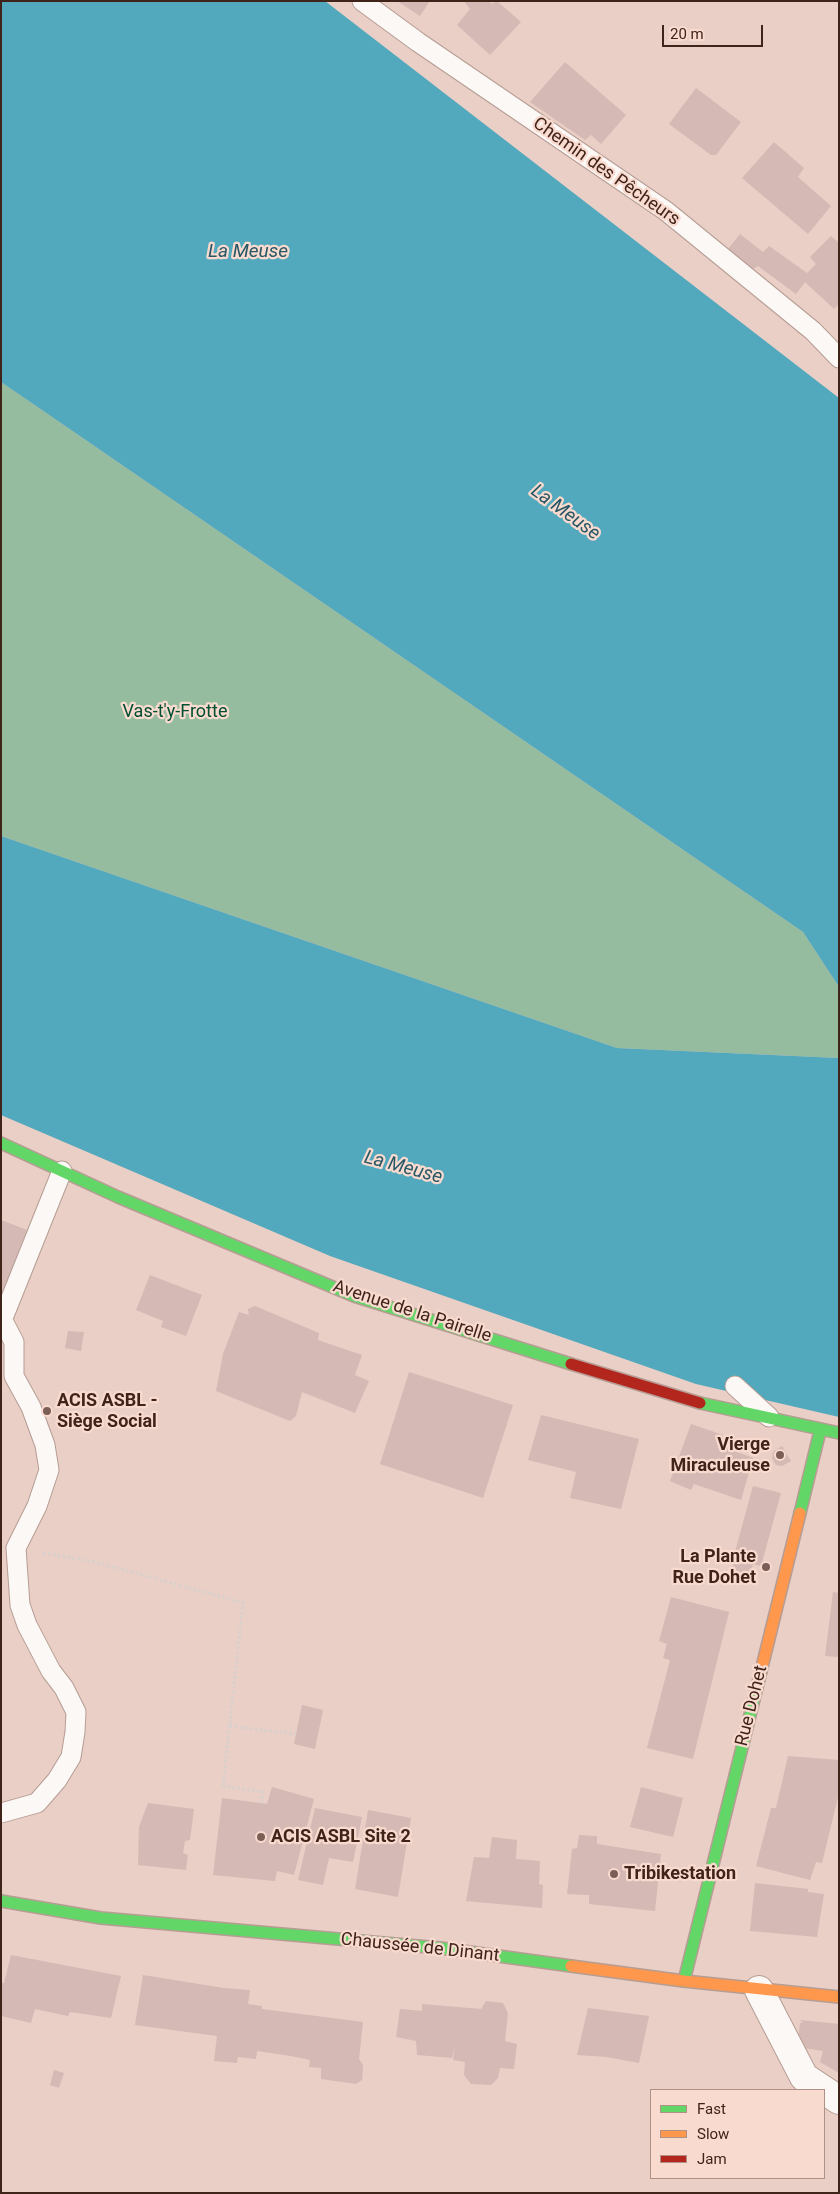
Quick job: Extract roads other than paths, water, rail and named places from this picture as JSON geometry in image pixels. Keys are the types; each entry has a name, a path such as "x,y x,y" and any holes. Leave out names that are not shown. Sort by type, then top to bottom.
{"street":[{"name":"Avenue de la Pairelle","path":"1,1143 118,1197 354,1296 693,1402 839,1433"},
{"name":"Rue Dohet","path":"684,1980 820,1430"},
{"name":"Chaussée de Dinant","path":"1,1901 101,1918 440,1948 759,1990 839,1997"},
{"path":"759,1990 804,2077 822,2089"},
{"path":"825,2091 839,2100"}],"lane":[{"name":"Chemin des Pêcheurs","path":"362,1 418,42 666,211 813,331 839,358"},
{"path":"1,1813 38,1803 57,1780 71,1757 76,1732 76,1712 27,1626 20,1605 16,1548 37,1506 49,1470 45,1445 34,1415 14,1376 14,1342 2,1317 62,1171"},
{"path":"735,1386 772,1420"}],"water":[{"name":"La Meuse","path":"1,1 325,1 839,398 839,987 803,932 1,382"},
{"name":"La Meuse","path":"1,836 617,1048 839,1058 839,1417 696,1384 330,1256 1,1115"}],"place":[{"name":"ACIS ASBL - Siège Social","path":"47,1411"},
{"name":"Vierge Miraculeuse","path":"780,1455"},
{"name":"La Plante Rue Dohet","path":"766,1567"},
{"name":"ACIS ASBL Site 2","path":"261,1837"},
{"name":"Tribikestation","path":"614,1874"}],"park label":[{"name":"Vas-t'y-Frotte","path":"175,712"}]}
